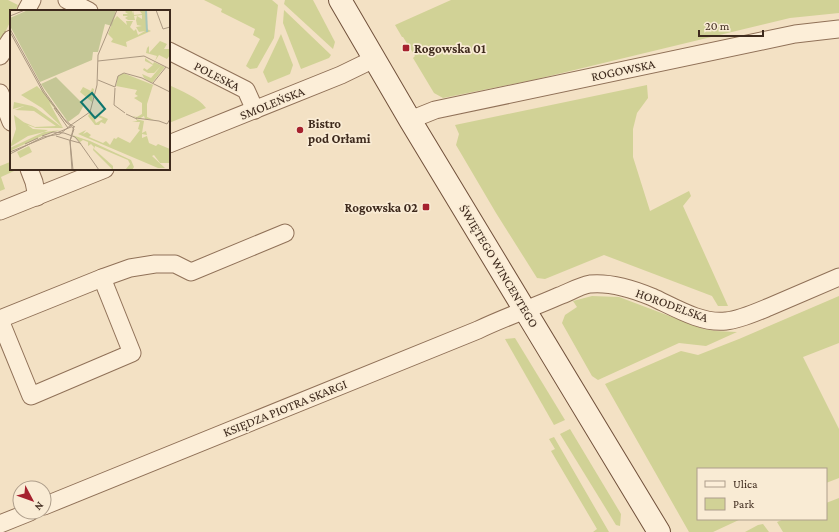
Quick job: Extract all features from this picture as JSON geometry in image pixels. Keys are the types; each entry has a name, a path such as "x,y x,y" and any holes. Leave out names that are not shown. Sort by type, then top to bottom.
{"street":[{"path":"27,10 32,0"},
{"path":"67,0 87,10"},
{"name":"ŚWIĘTEGO WINCENTEGO","path":"340,0 410,120 526,309 659,532"},
{"name":"ROGOWSKA","path":"410,120 445,107 795,34 839,29"},
{"path":"0,56 10,41"},
{"name":"POLESKA","path":"170,52 246,90 255,110"},
{"name":"SMOLEŃSKA","path":"170,144 341,75 374,59"},
{"path":"0,93 10,119"},
{"path":"29,170 37,197"},
{"path":"0,212 103,170"},
{"path":"102,278 132,353 31,396 0,320 102,278 130,268 155,264 174,264 191,272 285,233"},
{"name":"HORODELSKA","path":"526,309 589,284 606,284 640,293 698,317 726,322 754,313 839,277"},
{"name":"KSIĘDZA PIOTRA SKARGI","path":"52,503 478,330 526,309"},
{"path":"0,524 12,519"}],"green space":[{"path":"0,0 8,0 18,5 16,10 10,10 10,22 0,43"},
{"path":"204,0 272,0 278,5 274,38 257,68 250,69 246,66 260,39 253,35 255,29 221,12 222,9"},
{"path":"285,0 313,0 335,42 333,49 284,4"},
{"path":"451,0 839,0 839,13 790,18 533,80 443,98 434,93 413,58 415,56 395,25"},
{"path":"284,10 331,55 329,58 301,69 283,23"},
{"path":"281,34 293,65 290,74 268,83 263,72"},
{"path":"170,85 194,97 206,108 170,123"},
{"path":"647,85 648,98 637,113 633,129 633,157 650,211 689,191 691,196 683,206 728,306 718,306 712,296 604,255 545,279 537,278 496,213 456,145 459,134 455,125"},
{"path":"10,162 10,170 14,171 1,177 5,189 0,191 0,166"},
{"path":"592,296 619,297 704,329 737,332 706,346 679,343 598,380 592,376 562,323 565,315 577,307 573,301"},
{"path":"839,296 839,343 803,357 839,429 839,478 827,483 827,468 697,468 697,520 739,520 713,532 689,532 605,384 681,351 698,355"},
{"path":"515,338 565,420 554,425 505,339"},
{"path":"570,429 621,514 620,526 616,525 560,434"},
{"path":"554,437 609,532 593,532 597,529 551,451 555,449 549,439"},
{"path":"839,498 839,532 783,532 777,522 782,520 827,520 827,503"},
{"path":"763,524 769,532 745,532 758,525"}],"place":[{"name":"Rogowska 01","path":"406,48"},
{"name":"Bistro pod Orłami","path":"300,130"},
{"name":"Rogowska 02","path":"426,207"}]}
